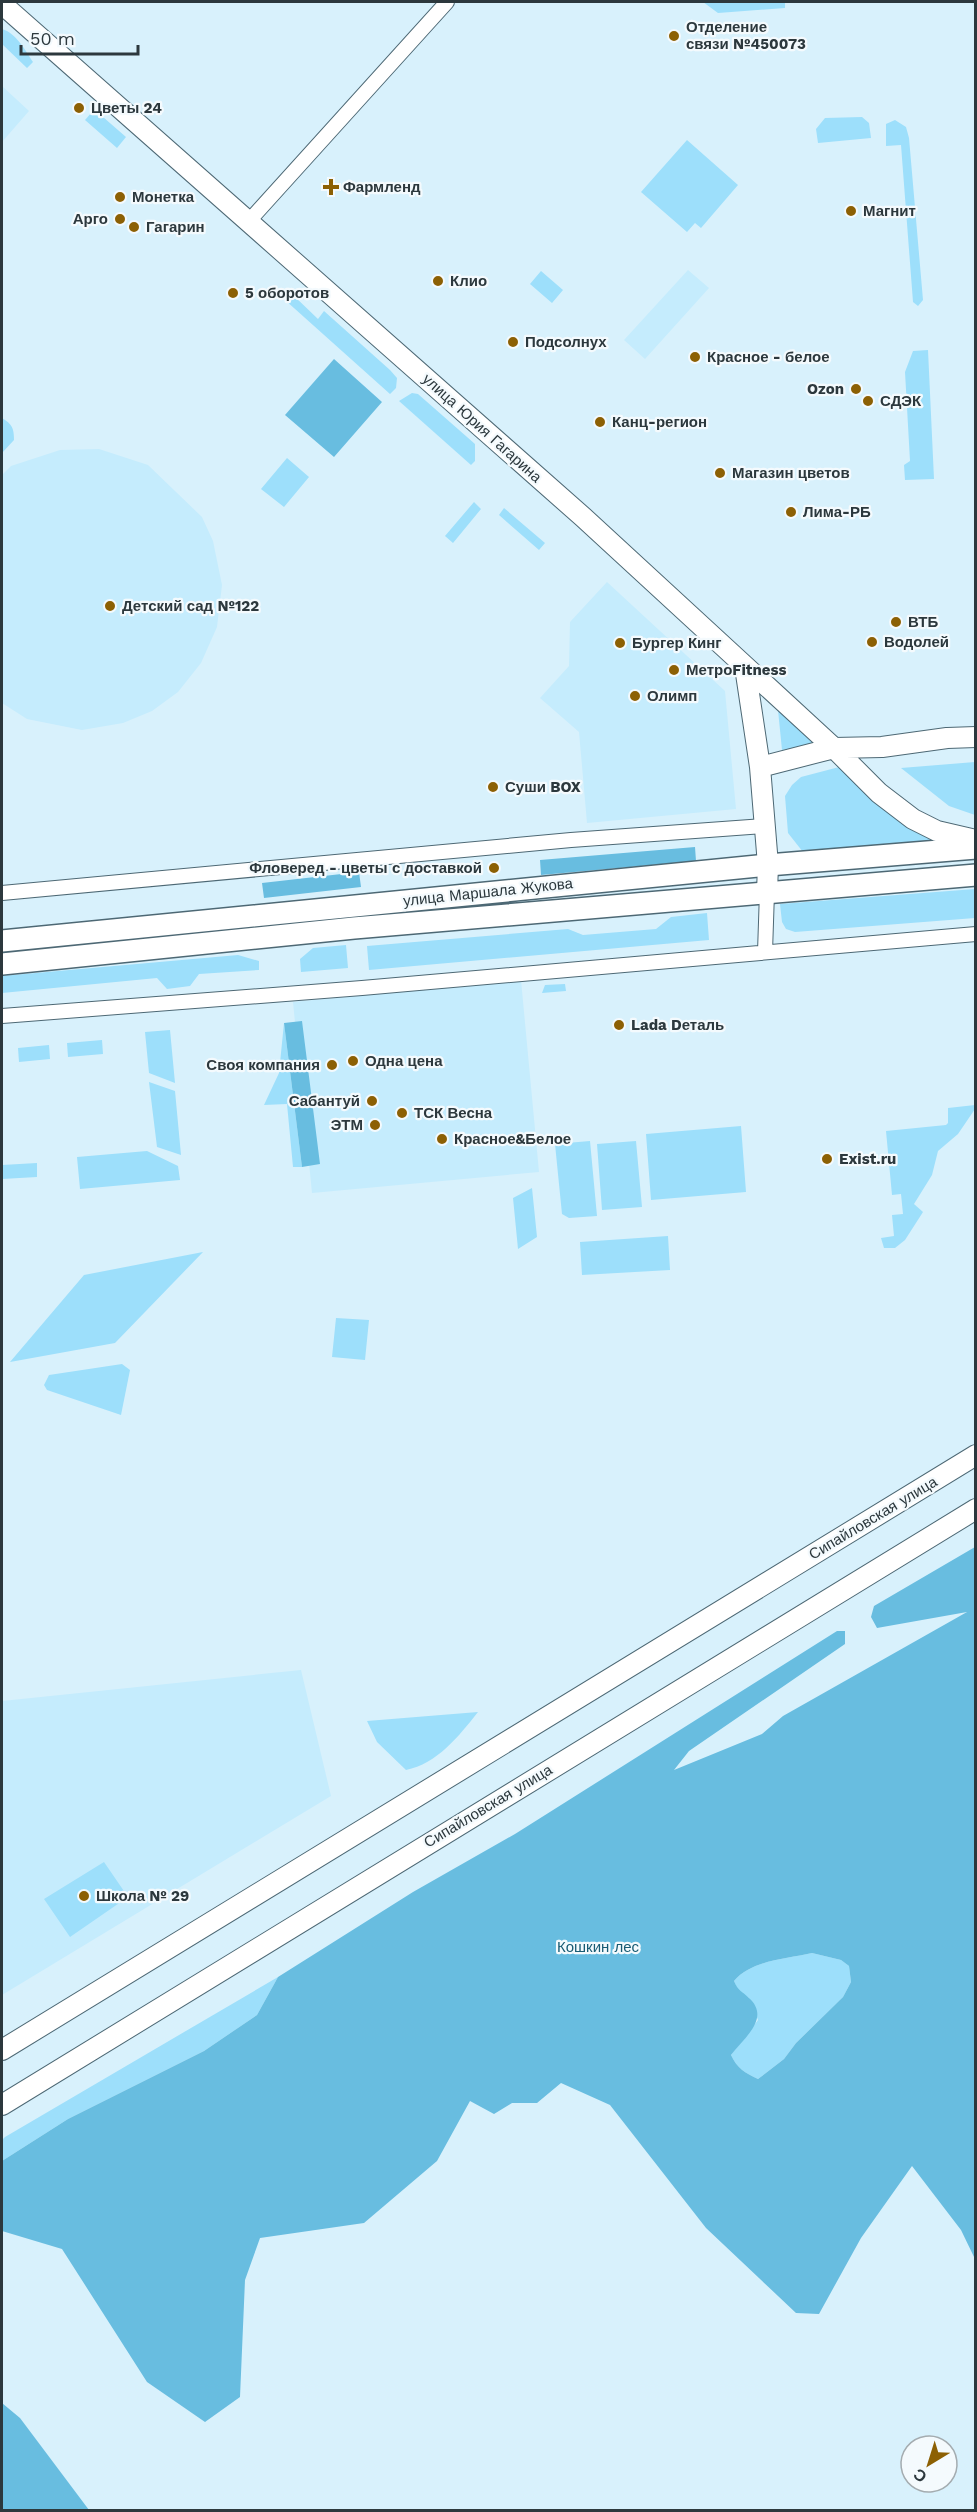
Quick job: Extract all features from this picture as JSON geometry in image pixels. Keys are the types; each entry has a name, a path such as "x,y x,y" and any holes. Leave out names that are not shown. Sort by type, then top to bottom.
{"main road":[{"name":"улица Юрия Гагарина","path":"2,4 583,517 834,748 879,793 913,819 937,831 975,840"},
{"path":"745,667 760,767 768,865 767,892"},
{"path":"760,767 834,748 882,747 947,738 975,737"},
{"name":"улица Маршала Жукова","path":"2,941 768,865 975,848"},
{"name":"улица Маршала Жукова","path":"2,964 354,928 975,875"},
{"name":"Сипайловская улица","path":"2,2050 975,1455"},
{"name":"Сипайловская улица","path":"2,2105 975,1509"}],"street":[{"path":"249,221 447,2"},
{"path":"2,893 571,840 764,826"},
{"path":"765,952 767,892"},
{"path":"2,1016 373,987 975,934"}],"shaded area":[{"path":"703,2 785,2 785,8 718,13"},
{"path":"2,29 16,38 33,62 27,68 2,44"},
{"path":"2,86 29,111 2,142"},
{"path":"92,112 103,117 126,137 117,148 85,120"},
{"path":"862,117 869,123 871,138 818,143 816,129 825,118"},
{"path":"895,120 906,127 909,138 923,300 918,306 913,302 901,145 886,146 886,124"},
{"path":"687,140 738,185 701,228 695,223 687,232 641,192"},
{"path":"688,270 709,288 645,359 624,340"},
{"path":"541,271 563,290 552,303 530,284"},
{"path":"292,294 318,319 324,311 390,370 397,378 396,388 390,394 285,300"},
{"path":"928,350 934,479 905,480 904,465 910,461 905,372 913,351"},
{"path":"412,393 418,394 475,444 475,461 471,465 399,401"},
{"path":"2,418 12,427 14,440 2,453"},
{"name":"Детский сад №122","path":"99,449 148,465 202,517 213,541 222,585 217,627 201,663 178,692 152,711 123,723 82,730 27,719 2,703 2,475 11,466 60,450"},
{"path":"287,458 309,477 284,507 261,489"},
{"path":"474,502 481,509 453,543 445,536"},
{"path":"504,508 545,543 539,550 499,515"},
{"path":"607,582 725,691 736,809 587,823 579,732 540,698 569,666 570,622"},
{"path":"778,710 821,745 782,750"},
{"path":"975,762 975,815 949,806 901,768"},
{"path":"843,766 947,843 803,852 788,833 785,796 801,777"},
{"path":"975,889 975,918 795,932 786,929 782,922 780,904"},
{"path":"707,913 709,940 369,970 367,946 568,929 583,935 656,929 671,917"},
{"path":"346,945 348,968 301,972 300,959 313,948"},
{"path":"238,955 259,961 259,970 199,974 190,986 167,989 157,978 2,993 2,976"},
{"path":"521,980 539,1172 312,1193 293,1002"},
{"path":"565,984 566,991 542,993 545,985"},
{"path":"284,1023 302,1167 293,1167 287,1104 264,1105 279,1073"},
{"path":"170,1030 175,1083 149,1073 145,1032"},
{"path":"102,1040 103,1054 68,1057 67,1043"},
{"path":"49,1045 50,1059 19,1062 18,1048"},
{"path":"149,1082 175,1091 181,1155 157,1147"},
{"path":"975,1105 975,1109 958,1134 938,1151 932,1175 914,1204 923,1212 905,1240 895,1248 884,1248 881,1238 894,1236 892,1215 903,1214 901,1194 892,1195 886,1131 946,1125 948,1108"},
{"path":"741,1126 746,1192 651,1200 646,1134"},
{"path":"590,1141 597,1216 569,1218 562,1214 555,1144"},
{"path":"636,1141 642,1207 602,1210 597,1144"},
{"path":"147,1151 178,1166 180,1180 80,1189 77,1157"},
{"path":"37,1163 37,1177 2,1179 2,1165"},
{"path":"532,1188 537,1237 518,1249 513,1198"},
{"path":"668,1236 670,1270 582,1275 580,1242"},
{"path":"203,1252 115,1343 10,1362 84,1275"},
{"path":"336,1318 369,1320 365,1360 332,1357"},
{"path":"122,1364 130,1370 121,1415 47,1390 44,1385 49,1375"},
{"name":"Школа № 29","path":"301,1670 331,1796 2,1995 2,1701"},
{"path":"478,1712 446,1748 428,1762 406,1770 377,1742 367,1721"},
{"path":"104,1862 128,1897 70,1937 44,1899"},
{"path":"812,1953 841,1960 849,1966 851,1982 843,1997 796,2043 784,2059 758,2079 749,2075 742,2070 731,2055 758,2020 749,1998 738,1991 734,1981 741,1974 760,1964"},
{"path":"278,1977 257,2015 204,2051 68,2119 2,2161 2,2140 5,2137"}],"green space":[{"path":"334,359 382,402 334,457 285,415"},
{"path":"695,847 696,861 541,875 540,860"},
{"path":"359,872 361,887 264,898 262,883"},
{"path":"302,1021 320,1164 302,1167 284,1023"},
{"name":"Кошкин лес","path":"975,1547 975,2259 961,2230 912,2166 861,2238 819,2314 796,2313 706,2228 610,2105 561,2083 537,2103 512,2103 494,2114 470,2101 437,2161 364,2223 260,2238 245,2280 240,2397 205,2422 147,2382 62,2249 2,2231 2,2161 68,2119 204,2051 257,2015 278,1977 413,1892 515,1834 837,1631 845,1631 845,1644 689,1751 674,1770 762,1734 783,1716 967,1612 877,1628 871,1617 874,1606","holes":["812,1953 841,1960 849,1966 851,1982 843,1997 796,2043 784,2059 758,2079 739,2067 731,2055 753,2028 757,2013 755,2005 734,1981 741,1974 760,1964 781,1959"]},
{"path":"2,2403 20,2418 89,2510 2,2510"}],"place":[{"name":"Отделение связи №450073","path":"674,36"},
{"name":"Цветы 24","path":"79,108"},
{"name":"Фармленд","path":"331,187"},
{"name":"Монетка","path":"120,197"},
{"name":"Магнит","path":"851,211"},
{"name":"Арго","path":"120,219"},
{"name":"Гагарин","path":"134,227"},
{"name":"Клио","path":"438,281"},
{"name":"5 оборотов","path":"233,293"},
{"name":"Подсолнух","path":"513,342"},
{"name":"Красное - белое","path":"695,357"},
{"name":"Ozon","path":"856,389"},
{"name":"СДЭК","path":"868,401"},
{"name":"Канц-регион","path":"600,422"},
{"name":"Магазин цветов","path":"720,473"},
{"name":"Лима-РБ","path":"791,512"},
{"name":"Детский сад №122","path":"110,606"},
{"name":"ВТБ","path":"896,622"},
{"name":"Водолей","path":"872,642"},
{"name":"Бургер Кинг","path":"620,643"},
{"name":"МетроFitness","path":"674,670"},
{"name":"Олимп","path":"635,696"},
{"name":"Суши BOX","path":"493,787"},
{"name":"Фловеред - цветы с доставкой","path":"494,868"},
{"name":"Lada Dеталь","path":"619,1025"},
{"name":"Одна цена","path":"353,1061"},
{"name":"Своя компания","path":"332,1065"},
{"name":"Сабантуй","path":"372,1101"},
{"name":"ТСК Весна","path":"402,1113"},
{"name":"ЭТМ","path":"375,1125"},
{"name":"Красное&Белое","path":"442,1139"},
{"name":"Exist.ru","path":"827,1159"},
{"name":"Школа № 29","path":"84,1896"}]}
